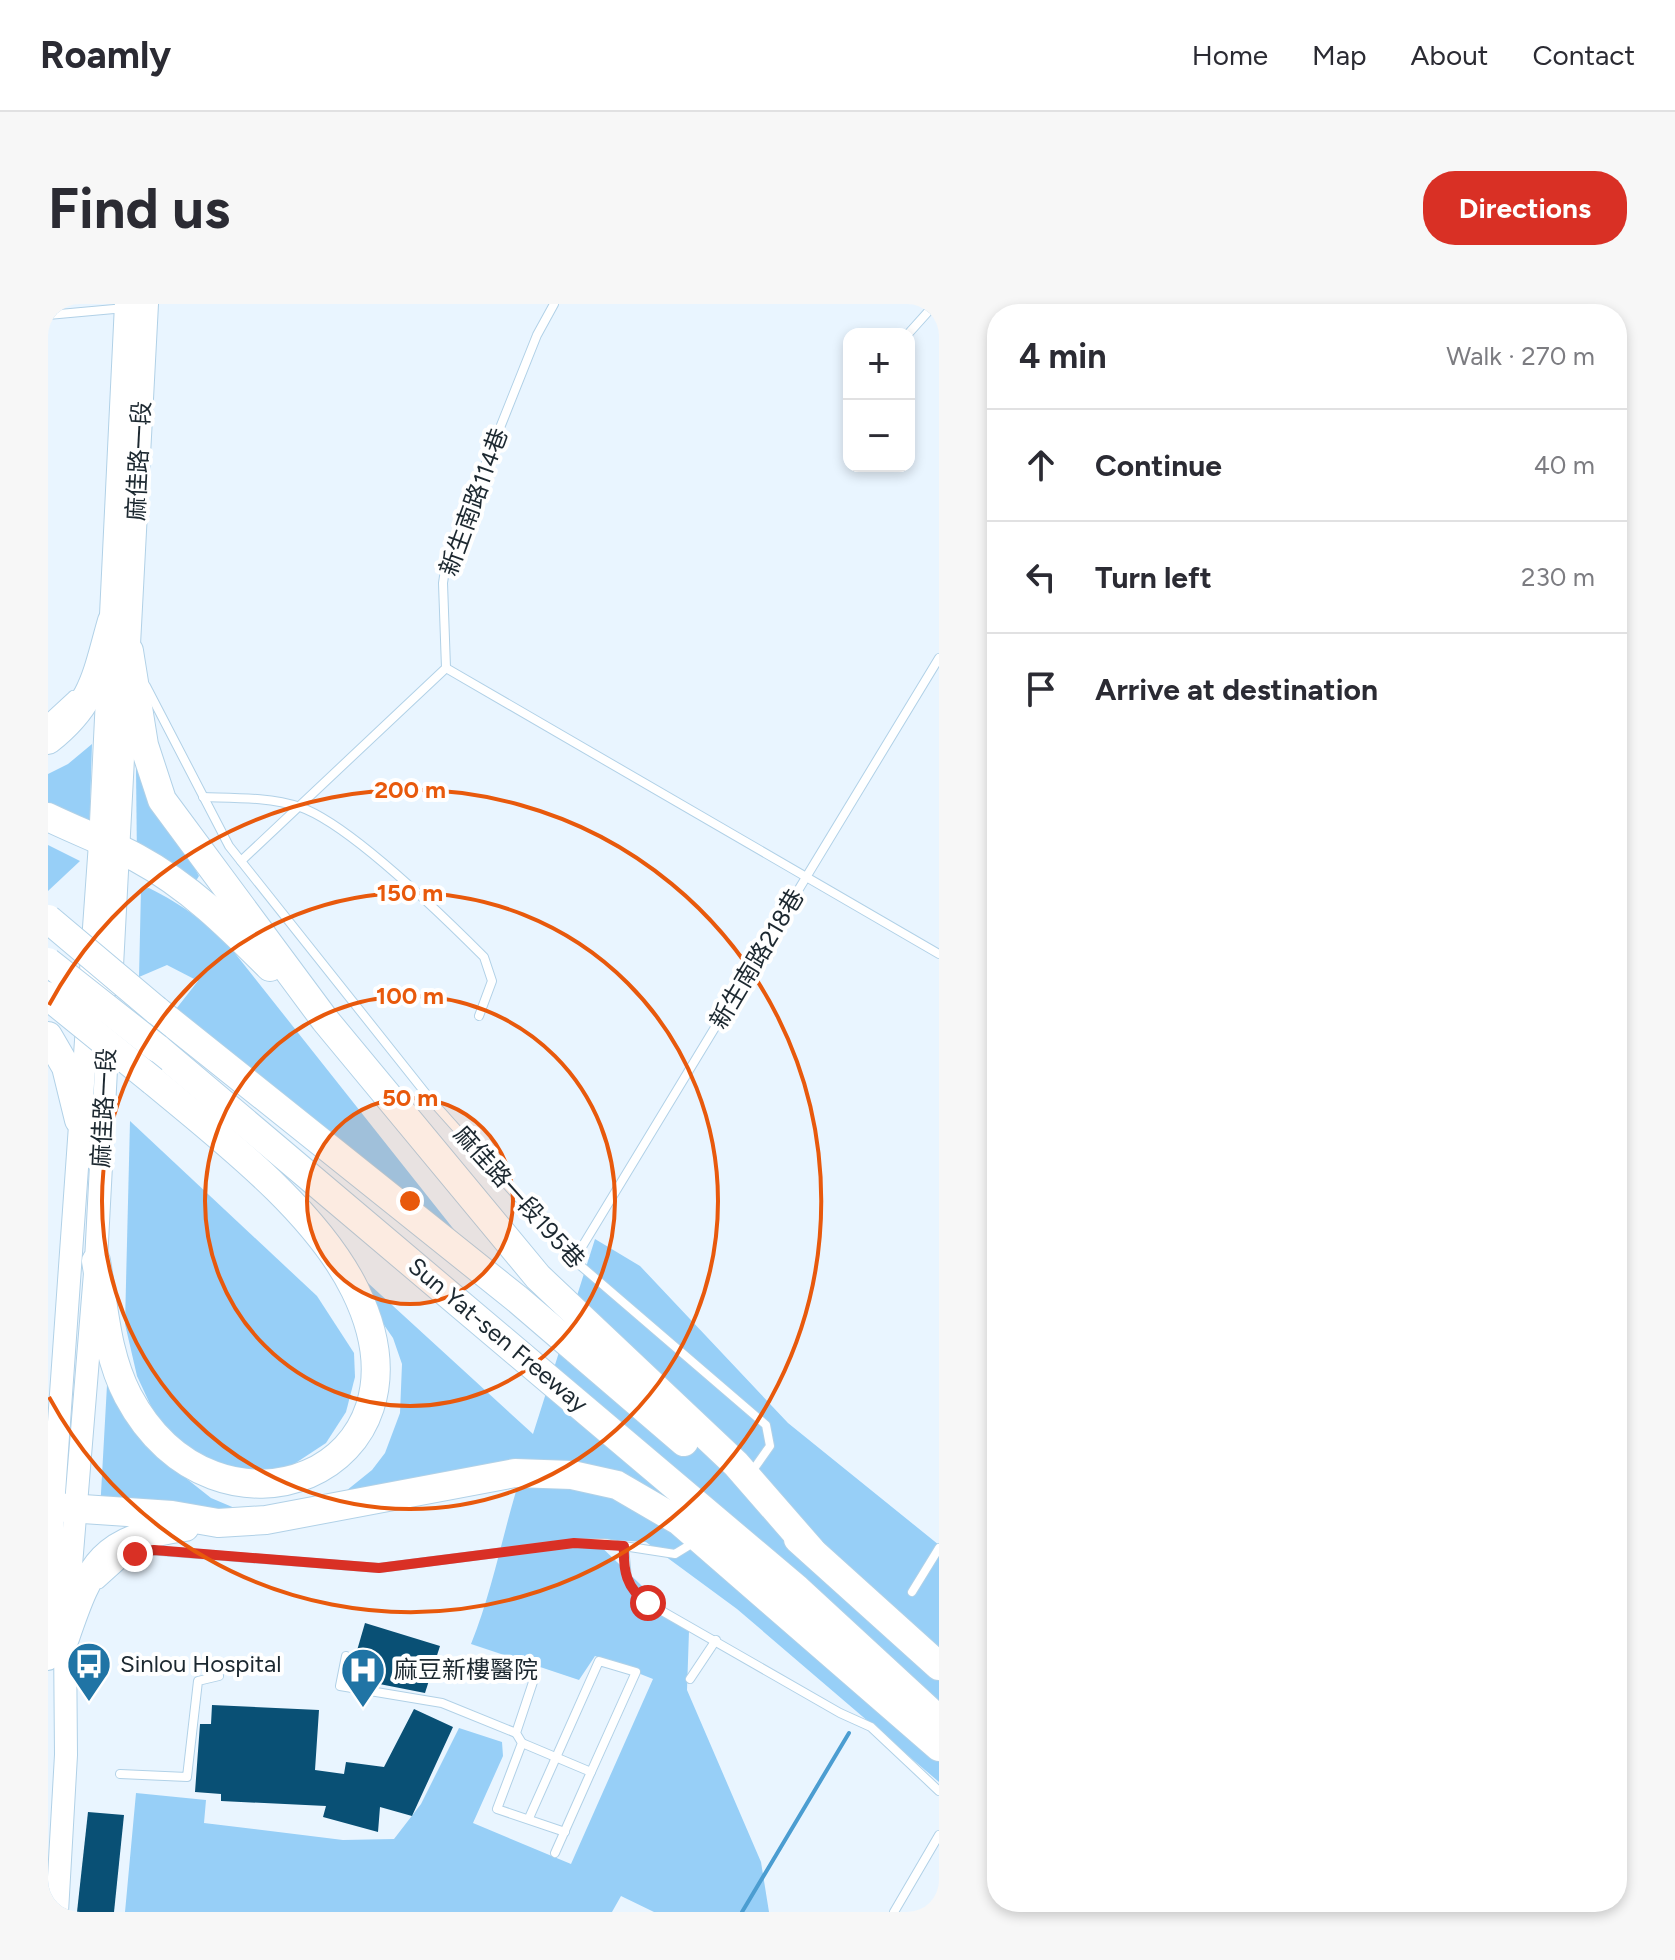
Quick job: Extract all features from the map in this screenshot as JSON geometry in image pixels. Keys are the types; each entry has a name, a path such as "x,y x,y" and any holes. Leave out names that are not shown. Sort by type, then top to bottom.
{"highway":[{"path":"48,740 72,721 90,698 112,621"},
{"path":"129,651 144,745 162,800 325,1020 538,1277 736,1464 811,1550"},
{"path":"48,817 166,875 200,900 325,1020"},
{"name":"Sun Yat-sen Freeway","path":"48,919 156,1010 516,1298 811,1550 939,1666"},
{"name":"Sun Yat-sen Freeway","path":"48,962 157,1048 797,1589 939,1720"},
{"path":"48,996 153,1081 278,1190 327,1247 355,1288 375,1352 376,1385 370,1409 359,1431 336,1458 308,1476 283,1484 240,1483 211,1473 175,1451 146,1424 112,1361 96,1261"},
{"path":"51,1047 66,1067 79,1120"},
{"path":"57,1649 83,1590 113,1550 138,1534 266,1520 515,1473 572,1475 617,1485 679,1521 939,1747"},
{"path":"58,1512 172,1515 218,1523"}],"main road":[{"name":"麻佳路一段","path":"58,1512 96,1261 110,847 112,621 133,305"},
{"name":"麻佳路一段","path":"57,1912 66,1755 57,1649 58,1512 79,1120 129,651 133,305"}],"lane":[{"name":"新生南路114巷","path":"446,668 443,583 446,563 537,335 554,304"},
{"path":"913,328 935,304"},
{"path":"48,315 133,305"},
{"path":"48,718 82,686 112,621"},
{"name":"麻佳路一段195巷","path":"129,651 220,831 241,861 431,1100 574,1260 766,1425 770,1446 753,1470"},
{"name":"新生南路218巷","path":"574,1260 939,658"},
{"path":"241,861 446,668 939,954"},
{"path":"199,797 251,799 300,807 344,832 484,957 492,981 479,1016"},
{"path":"57,1649 89,1595 130,1557 148,1550 379,1568 574,1543 624,1546 671,1554 688,1546"},
{"path":"624,1546 624,1571 635,1593 840,1713 871,1727 939,1791"},
{"path":"912,1592 939,1548"},
{"path":"690,1679 716,1640"},
{"path":"346,1656 340,1686 442,1703 516,1733 522,1743 591,1772"},
{"path":"529,1818 599,1661 636,1672 555,1853"},
{"path":"120,1774 187,1777 198,1681 219,1676"},
{"path":"516,1733 535,1676"},
{"path":"522,1743 497,1809 565,1832"},
{"path":"894,1912 939,1835"}],"shaded area":[{"path":"92,744 89,843 48,822 48,774 68,764"},
{"path":"136,767 144,776 199,876 194,884 137,864"},
{"path":"48,845 80,861 48,891"},
{"path":"149,888 195,916 234,952 471,1251 176,1009 198,981 167,965 139,977 141,889"},
{"path":"130,1121 317,1296 354,1353 355,1377 346,1412 326,1443 288,1468 252,1475 178,1446 156,1417 137,1376 125,1324"},
{"path":"595,1239 640,1266 788,1423 939,1545 939,1782 737,1609 646,1542 593,1539 689,1631 687,1690 761,1862 769,1912 654,1912 621,1896 612,1912 125,1912 136,1793 206,1800 204,1823 343,1840 394,1839 421,1804 459,1728 502,1742 503,1756 473,1823 571,1864 653,1679 595,1656 579,1680 471,1644 486,1603 521,1475 297,1520 100,1511 110,1331 135,1424 149,1449 211,1498 237,1509 278,1512 341,1495 372,1470 385,1453 400,1413 402,1364 393,1338 333,1251 533,1434"}],"building":[{"path":"365,1623 440,1646 425,1693 349,1678"},
{"path":"212,1705 319,1710 315,1770 344,1774 346,1762 384,1767 414,1709 453,1727 412,1816 380,1807 378,1832 323,1817 326,1806 221,1801 221,1794 195,1792 200,1724 211,1724"},
{"path":"88,1812 124,1815 114,1912 77,1912"}],"waterway":[{"path":"742,1912 849,1733"}],"place":[{"name":"Sinlou Hospital","path":"89,1703"},
{"name":"麻豆新樓醫院","path":"363,1709"}],"route":[{"path":"135,1554 154,1550 379,1568 411,1567 574,1543 604,1543 624,1546 623,1562 627,1579 635,1593 648,1603"}]}
